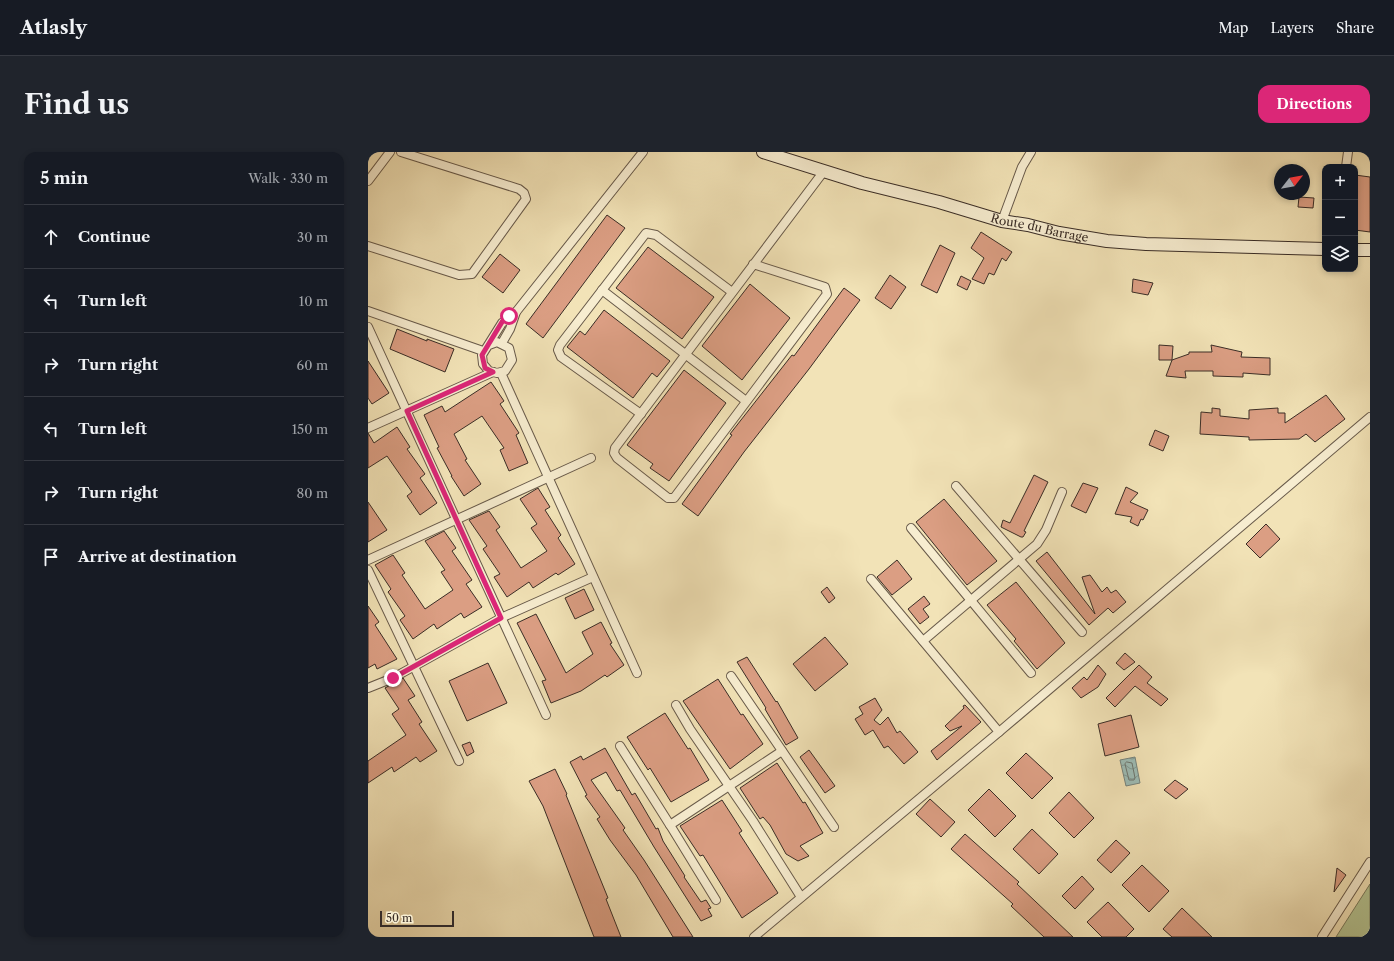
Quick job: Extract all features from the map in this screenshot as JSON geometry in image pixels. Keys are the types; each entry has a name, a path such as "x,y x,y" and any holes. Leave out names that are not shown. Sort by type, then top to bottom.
{"main road":[{"name":"Route du Barrage","path":"763,152 824,171 1002,221 1107,241 1322,249"},
{"path":"1358,250 1370,250"}],"street":[{"path":"368,181 390,152"},
{"path":"368,246 459,275 469,275 472,274 526,199 524,193 519,188 401,152"},
{"path":"637,673 548,478 497,372 483,364 486,348 502,322 516,312 643,152"},
{"path":"1002,221 1022,167 1031,152"},
{"path":"1346,164 1348,152"},
{"path":"753,264 825,287 827,292 826,296 672,499 668,498 615,455 616,448 753,264 824,171"},
{"path":"641,414 561,357 558,352 560,345 643,235 649,233 656,235 732,292"},
{"path":"602,290 746,401"},
{"path":"368,311 486,348 502,343 510,329 516,312"},
{"path":"368,326 546,715"},
{"path":"368,428 509,368 512,356 509,348 502,343"},
{"path":"754,937 801,896 999,732 1370,417"},
{"path":"368,560 591,458"},
{"path":"956,486 1082,632"},
{"path":"923,641 1041,540 1062,492"},
{"path":"911,528 1031,673"},
{"path":"368,570 412,666 459,761"},
{"path":"368,688 393,678 412,666 501,618 593,577"},
{"path":"871,579 999,732"},
{"path":"731,676 834,827"},
{"path":"676,705 690,729 801,896"},
{"path":"620,746 716,900"},
{"path":"670,825 782,751"},
{"path":"1322,937 1370,862"}],"green space":[{"path":"1370,884 1370,937 1336,937"}],"water":[{"path":"1135,757 1140,783 1126,786 1120,760"}],"building":[{"path":"1358,175 1370,177 1370,232 1358,230"},
{"path":"1310,198 1314,198 1313,208 1298,207 1299,200 1310,200"},
{"path":"607,215 625,228 543,338 526,324"},
{"path":"981,232 1012,252 1006,261 1002,258 994,275 989,273 984,284 972,279 984,258 971,248"},
{"path":"940,245 955,253 937,293 921,285"},
{"path":"648,247 714,297 682,339 616,288"},
{"path":"500,254 520,270 503,293 482,277"},
{"path":"890,275 906,287 891,309 875,298"},
{"path":"961,276 971,281 967,290 957,285"},
{"path":"1133,279 1153,283 1148,295 1132,292"},
{"path":"750,284 790,318 742,380 702,346"},
{"path":"844,288 860,300 809,369 744,452 698,516 682,504 732,435 730,434 792,355 794,356"},
{"path":"604,310 670,361 657,377 652,373 633,398 567,347 580,331 585,335"},
{"path":"397,329 427,341 427,339 454,349 445,372 390,349"},
{"path":"1159,345 1173,346 1172,360 1159,360"},
{"path":"1211,345 1242,352 1241,357 1270,358 1270,375 1243,373 1243,377 1213,376 1213,371 1185,371 1186,378 1166,376 1172,360 1189,354 1189,352 1212,352"},
{"path":"368,361 389,393 372,404 368,398"},
{"path":"684,370 726,403 669,481 650,468 653,464 627,445"},
{"path":"491,382 504,401 500,404 519,433 516,435 528,463 509,471 500,450 504,448 482,416 454,434 467,459 465,460 481,484 464,496 451,476 437,448 439,447 424,415 442,406 445,412"},
{"path":"1326,395 1345,419 1315,442 1306,434 1299,439 1249,440 1249,437 1200,434 1201,412 1212,413 1212,408 1220,409 1220,416 1249,419 1249,410 1278,408 1278,413 1285,413 1285,423"},
{"path":"397,427 410,447 407,449 425,474 420,478 437,503 420,515 407,496 412,492 387,456 368,468 368,433 374,443"},
{"path":"1155,430 1169,436 1163,451 1149,445"},
{"path":"1034,475 1048,482 1024,531 1026,532 1023,537 1021,537 1001,527 1003,520 1010,523"},
{"path":"1083,483 1098,488 1086,513 1071,506"},
{"path":"1126,487 1138,493 1130,502 1148,510 1138,526 1130,522 1132,517 1115,514"},
{"path":"538,488 550,507 545,510 561,535 558,538 575,564 558,575 556,573 533,588 529,582 507,597 494,577 500,574 483,549 487,546 469,520 489,511 500,527 496,530 521,568 547,551 531,528 537,524 520,499"},
{"path":"944,499 997,561 967,585 916,522"},
{"path":"368,502 387,530 368,542"},
{"path":"1266,524 1280,539 1260,558 1246,544"},
{"path":"444,531 456,548 452,551 472,580 466,584 482,607 464,618 461,613 437,629 434,624 413,639 400,620 405,616 388,592 391,589 375,565 393,555 405,573 402,575 425,609 453,590 441,572 445,570 425,541"},
{"path":"1047,552 1095,614 1082,577 1090,575 1102,592 1107,587 1111,593 1116,590 1126,602 1113,613 1108,608 1089,625 1036,561"},
{"path":"897,560 912,579 892,595 877,577"},
{"path":"1016,582 1065,643 1037,669 1014,641 1016,639 987,605"},
{"path":"827,587 835,598 829,603 821,592"},
{"path":"584,589 594,610 575,619 565,598"},
{"path":"924,596 930,604 923,609 929,617 920,624 908,609"},
{"path":"368,606 379,622 375,625 397,659 377,669 375,664 368,668"},
{"path":"536,614 566,673 593,654 582,632 601,622 612,643 610,644 624,665 607,677 605,675 581,691 551,703 542,681 546,680 517,623"},
{"path":"825,637 848,664 815,691 793,664"},
{"path":"1125,653 1135,662 1124,670 1116,663"},
{"path":"747,657 776,702 777,701 798,738 786,745 765,709 766,708 737,662"},
{"path":"488,663 507,703 467,721 449,681"},
{"path":"1098,665 1106,674 1098,687 1081,698 1072,688 1084,677 1087,680"},
{"path":"1139,665 1152,677 1147,683 1168,699 1161,706 1135,686 1115,707 1106,698"},
{"path":"403,678 415,696 408,700 422,722 419,724 437,751 420,762 416,757 394,772 392,767 368,783 368,761 406,735 392,714 399,709 385,688"},
{"path":"718,679 741,715 743,714 763,744 730,769 683,701"},
{"path":"875,698 882,710 874,720 880,725 888,717 897,733 900,731 918,752 904,764 888,746 884,748 873,730 865,735 855,719 863,714 859,707"},
{"path":"965,705 981,722 937,760 931,751 962,726 950,731 945,726 964,708 963,706"},
{"path":"665,713 688,749 690,748 709,780 671,802 650,768 648,770 627,737"},
{"path":"1131,715 1139,747 1105,756 1098,724"},
{"path":"470,742 474,752 467,756 462,745"},
{"path":"605,748 632,795 635,793 656,829 658,828 663,841 685,876 684,877 701,902 706,900 711,908 708,909 712,916 701,921 620,790 617,791 606,772 591,780 625,828 623,830 693,937 673,937 636,875 610,840 597,819 600,817 585,796 587,795 570,762 581,756 583,760"},
{"path":"809,750 835,786 825,793 800,757"},
{"path":"1026,753 1053,778 1032,799 1006,773"},
{"path":"777,763 803,803 805,802 823,833 800,846 809,856 798,861 786,854 770,825 763,817 760,819 740,788"},
{"path":"555,769 567,794 566,795 608,898 606,899 621,937 594,937 543,806 529,781"},
{"path":"1175,780 1188,789 1176,799 1164,790"},
{"path":"989,789 1016,816 995,837 968,810"},
{"path":"1069,792 1094,818 1074,838 1049,813"},
{"path":"930,799 955,822 941,837 916,814"},
{"path":"722,800 742,831 739,833 778,893 742,918 703,855 700,856 680,826"},
{"path":"1032,829 1058,854 1039,874 1013,849"},
{"path":"965,834 1019,882 1017,884 1073,937 1044,937 1011,906 1013,904 951,849"},
{"path":"1116,840 1130,853 1111,873 1097,860"},
{"path":"1142,865 1169,891 1149,912 1122,885"},
{"path":"1337,868 1346,875 1334,892"},
{"path":"1082,876 1094,889 1075,909 1062,896"},
{"path":"1108,902 1134,929 1126,937 1102,937 1087,922"},
{"path":"1182,908 1212,937 1172,937 1163,929"}],"route":[{"path":"393,678 412,666 501,618 407,411 493,372 485,368 483,364 483,351 489,345 502,322 509,316"}]}
